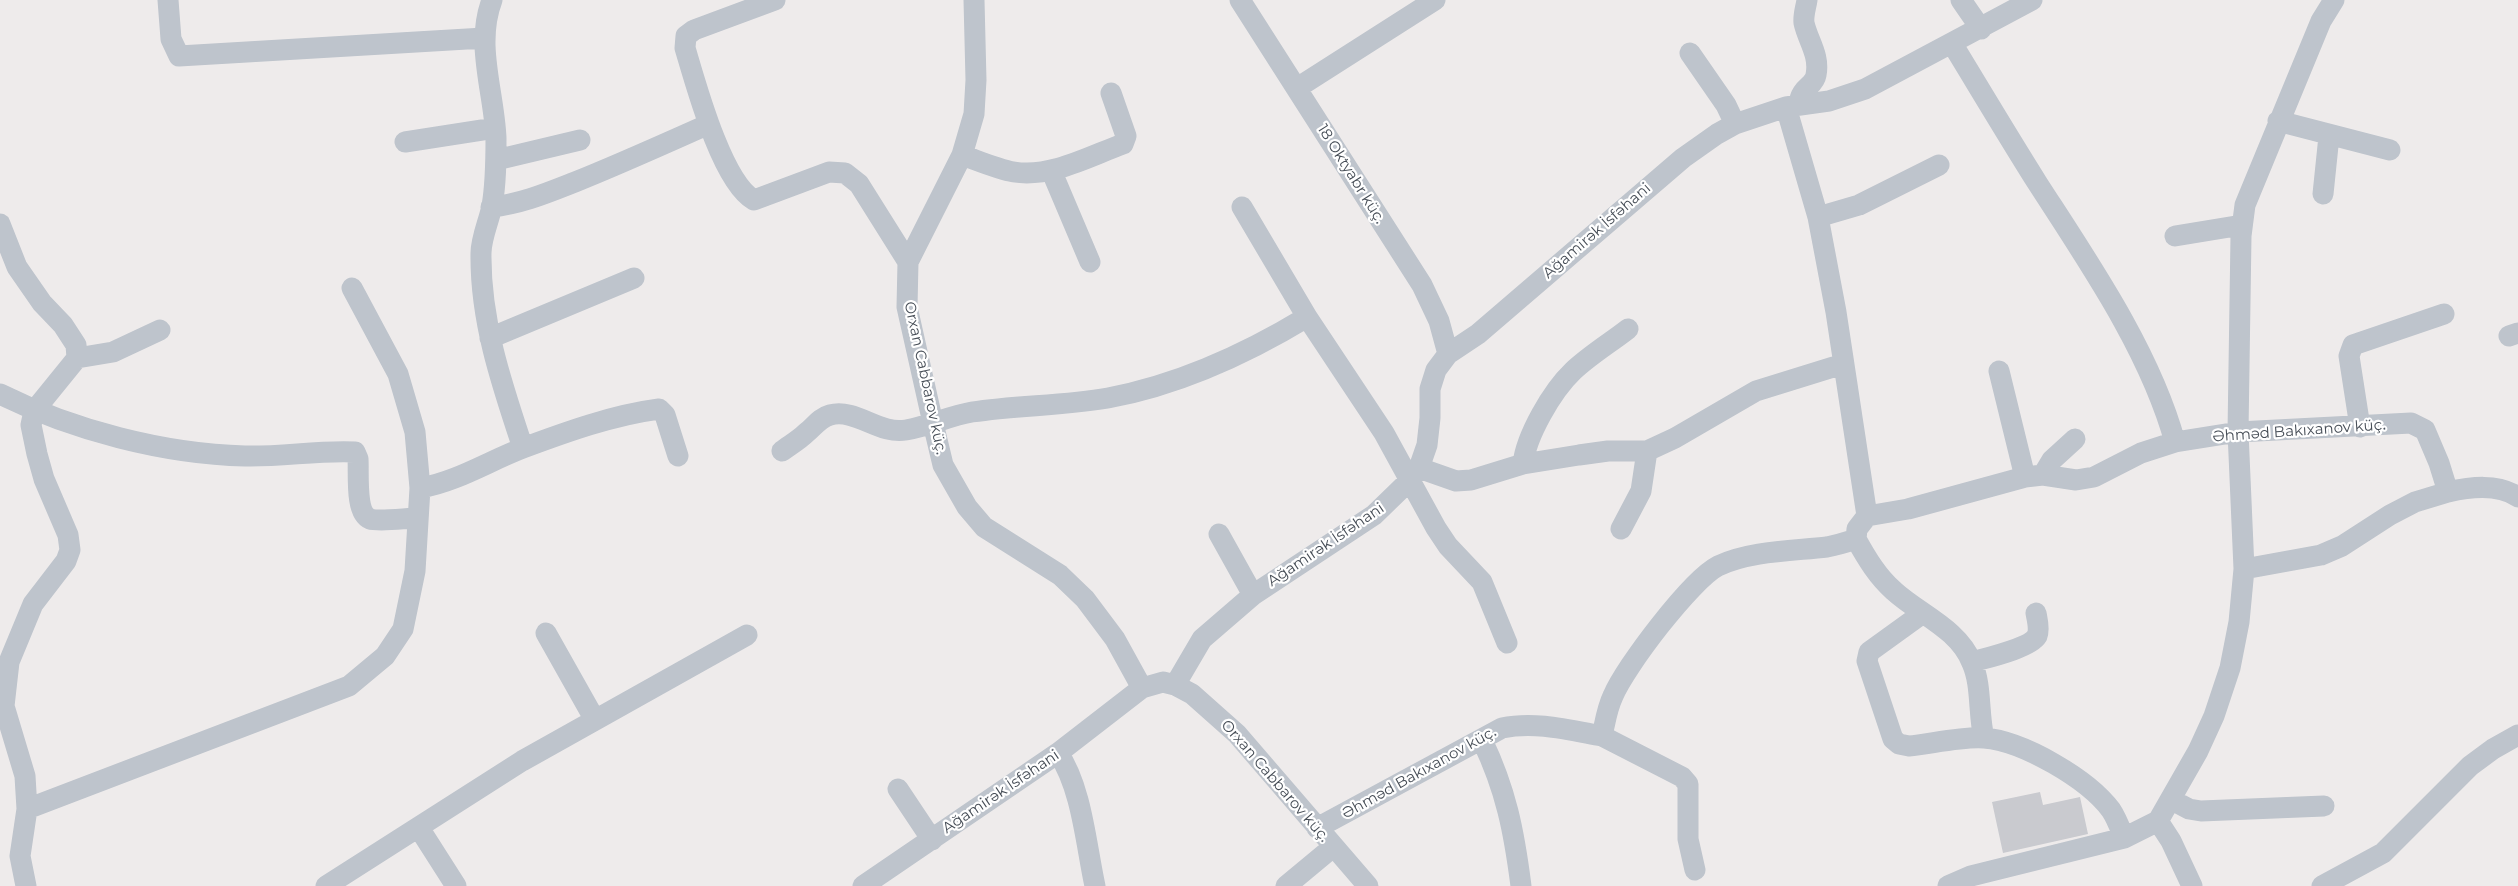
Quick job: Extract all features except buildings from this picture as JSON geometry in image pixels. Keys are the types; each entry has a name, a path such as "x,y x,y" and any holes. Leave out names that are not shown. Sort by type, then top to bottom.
{"street":[{"path":"168,0 171,39 179,56 484,38"},
{"path":"492,0 486,18 484,38 495,128 496,160 491,207 481,251 481,280 490,338 499,375 523,448"},
{"path":"775,0 694,30 686,36 684,48 709,124 738,187 745,195 754,200 762,199 829,172 845,173 860,184 908,262"},
{"name":"Orxan Cabbarov küç.","path":"974,0 976,80 974,114 962,155 908,262 907,307 933,423 944,465 967,507 984,527 1060,575 1084,600 1115,639 1142,688"},
{"name":"18 Oktyabr küç.","path":"1240,0 1422,285 1439,320 1448,354"},
{"path":"1297,88 1435,0"},
{"path":"1807,0 1805,25 1815,49 1816,76 1792,105 1818,217 1867,516 1857,529 1856,539 1880,578 1961,645 1972,662 1984,738"},
{"path":"1961,0 1981,29"},
{"name":"Ağamirək İsfəhani","path":"863,886 1058,753 1142,688 1163,682 1175,685 1202,639 1253,595 1374,515 1414,474 1427,445 1430,418 1430,389 1436,370 1448,354 1478,334 1683,158 1734,124 1792,105 1829,101 1865,90 1952,45 2032,0"},
{"path":"1948,886 1971,876 2124,838 2158,821 2172,800 2210,725 2230,668 2239,622 2244,569 2238,432 2242,225 2245,205 2328,1"},
{"path":"1952,45 2027,167 2104,285 2161,397 2174,442"},
{"path":"1690,53 1726,104 1734,124"},
{"path":"962,155 1014,172 1051,170 1123,144 1126,136 1111,93"},
{"path":"2278,121 2329,136 2390,150"},
{"path":"491,207 514,204 538,196 614,167 709,124"},
{"path":"405,142 495,128"},
{"path":"2324,194 2329,136"},
{"path":"496,160 580,140"},
{"path":"1818,217 1859,205 1939,165"},
{"path":"1051,170 1090,262"},
{"path":"1242,208 1307,317 1384,433 1414,474 1448,546 1482,582 1507,643"},
{"path":"0,224 17,267 42,304 63,325 76,345 77,358"},
{"path":"2175,236 2242,225"},
{"path":"490,338 634,278"},
{"path":"27,809 349,686 385,656 403,629 415,571 420,488 416,432 398,374 352,288"},
{"path":"2360,427 2349,356 2353,345 2444,314"},
{"path":"782,451 807,433 817,421 829,415 844,414 880,428 903,431 974,412 1107,398 1156,386 1221,361 1282,332 1307,317"},
{"path":"1523,464 1524,451 1531,431 1562,384 1573,371 1628,329"},
{"path":"26,886 20,856 27,809 25,776 2,708 9,662 33,604 66,560 70,550 68,534 44,479 37,454 31,425 34,411 77,358 112,352 160,330"},
{"path":"1414,474 1456,481 1489,475 1523,464 1608,451 1647,451 1675,438 1756,391 1843,364"},
{"path":"1999,371 2034,476 2075,439"},
{"path":"0,394 34,411 77,426 145,443 199,451 274,456 355,452 358,459 360,506 365,515 371,520 418,518"},
{"path":"420,488 445,482 523,448 622,416 659,409 666,415 678,456"},
{"name":"Əhməd Bakıxanov küç.","path":"1867,516 1908,509 2034,476 2076,480 2094,477 2141,453 2174,442 2238,432 2411,423 2425,430 2439,463 2448,492"},
{"path":"1620,529 1641,491 1647,451"},
{"path":"2244,569 2321,555 2342,546 2407,506 2448,492 2485,487 2512,493 2518,497"},
{"path":"1219,534 1253,595"},
{"path":"1602,736 1613,696 1639,653 1699,579 1718,566 1742,559 1807,548 1827,547 1856,539"},
{"path":"1972,662 2028,644 2036,637 2038,630 2036,612"},
{"path":"1923,613 1869,652 1867,661 1893,739 1899,744 1909,746 1984,738 2028,750 2063,770 2097,796 2111,810 2124,838"},
{"path":"546,633 595,720"},
{"path":"326,886 522,761 747,635"},
{"name":"Orxan Cabbarov küç.","path":"1175,685 1215,712 1237,734 1368,886"},
{"name":"Əhməd Bakıxanov küç.","path":"1317,828 1502,728 1518,724 1540,725 1602,736 1682,777 1688,784 1688,838 1695,870"},
{"path":"2322,886 2383,852 2470,766 2493,749 2518,735"},
{"path":"1482,740 1500,777 1515,840 1521,886"},
{"path":"1058,753 1066,764 1073,784 1095,886"},
{"path":"898,789 932,840"},
{"path":"2172,800 2201,811 2324,806"},
{"path":"2158,821 2171,841 2192,886"},
{"path":"419,828 456,886"},
{"path":"1286,886 1333,847"}]}
